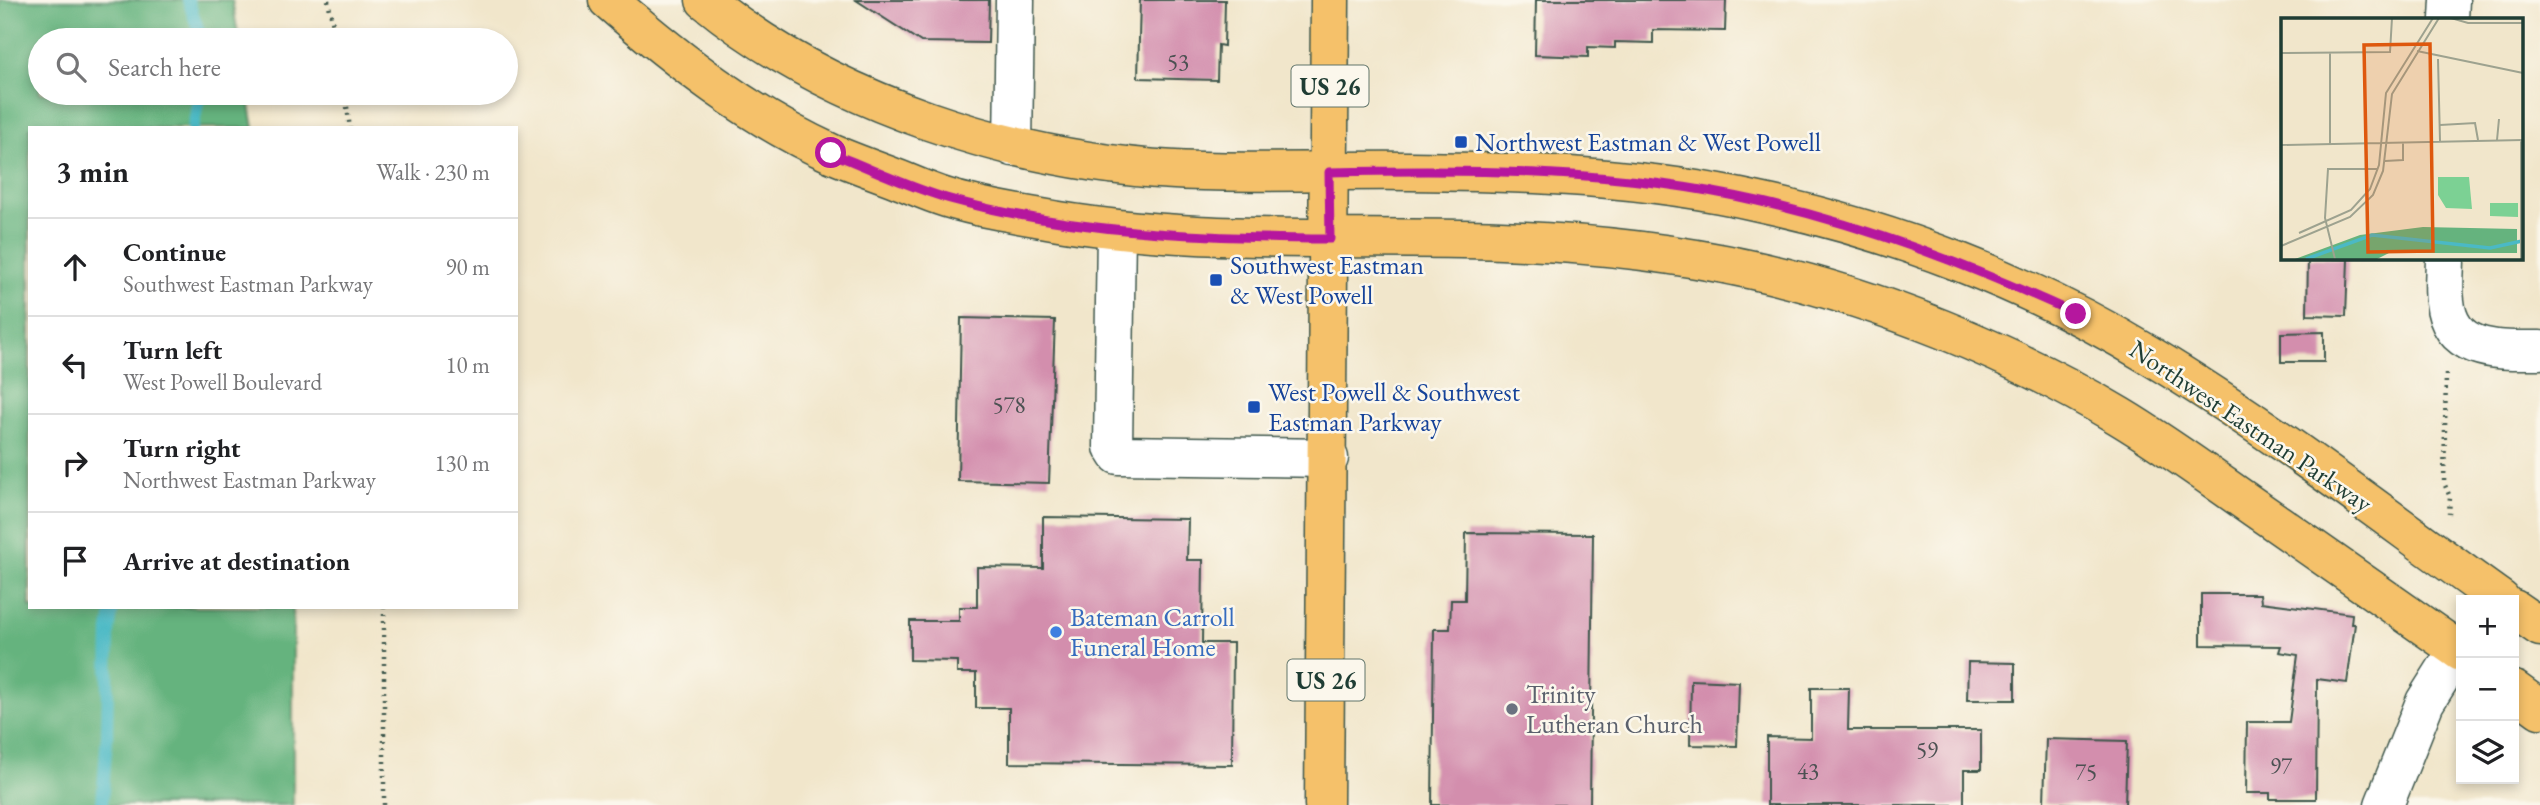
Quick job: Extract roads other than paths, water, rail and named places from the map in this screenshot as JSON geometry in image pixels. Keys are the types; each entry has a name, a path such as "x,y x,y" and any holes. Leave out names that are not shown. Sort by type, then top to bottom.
{"main road":[{"path":"608,0 704,79 783,128 831,153 947,198 1085,227 1116,230 1255,238 1503,240 1674,255 1755,270 1871,304 1991,350 2052,379 2118,416 2179,455 2456,646"},
{"name":"Northwest Eastman Parkway","path":"705,0 768,44 841,85 947,128 1013,147 1098,163 1173,170 1525,173 1641,182 1760,202 1846,224 1951,259 2076,314 2147,353 2229,405 2493,595"},
{"name":"US 26","path":"1324,805 1331,0"},
{"name":"Northwest Eastman Parkway","path":"2519,613 2540,627"},
{"path":"2519,694 2540,709"}],"street":[{"path":"1013,147 1015,0"},
{"path":"2449,0 2449,18"},
{"path":"1116,230 1113,447 1118,455 1329,457"},
{"path":"2445,259 2445,301 2449,320 2461,337 2478,345 2500,349 2540,350"},
{"path":"2384,805 2425,702 2456,655"}],"waterway":[{"path":"188,0 198,28"},
{"path":"193,126 198,105"},
{"path":"102,805 107,735 109,631 113,609"}],"place":[{"name":"Northwest Eastman & West Powell","path":"1461,142"},
{"name":"Southwest Eastman & West Powell","path":"1216,280"},
{"name":"West Powell & Southwest Eastman Parkway","path":"1254,407"},
{"name":"Bateman Carroll Funeral Home","path":"1056,632"},
{"name":"Trinity Lutheran Church","path":"1512,709"}]}
